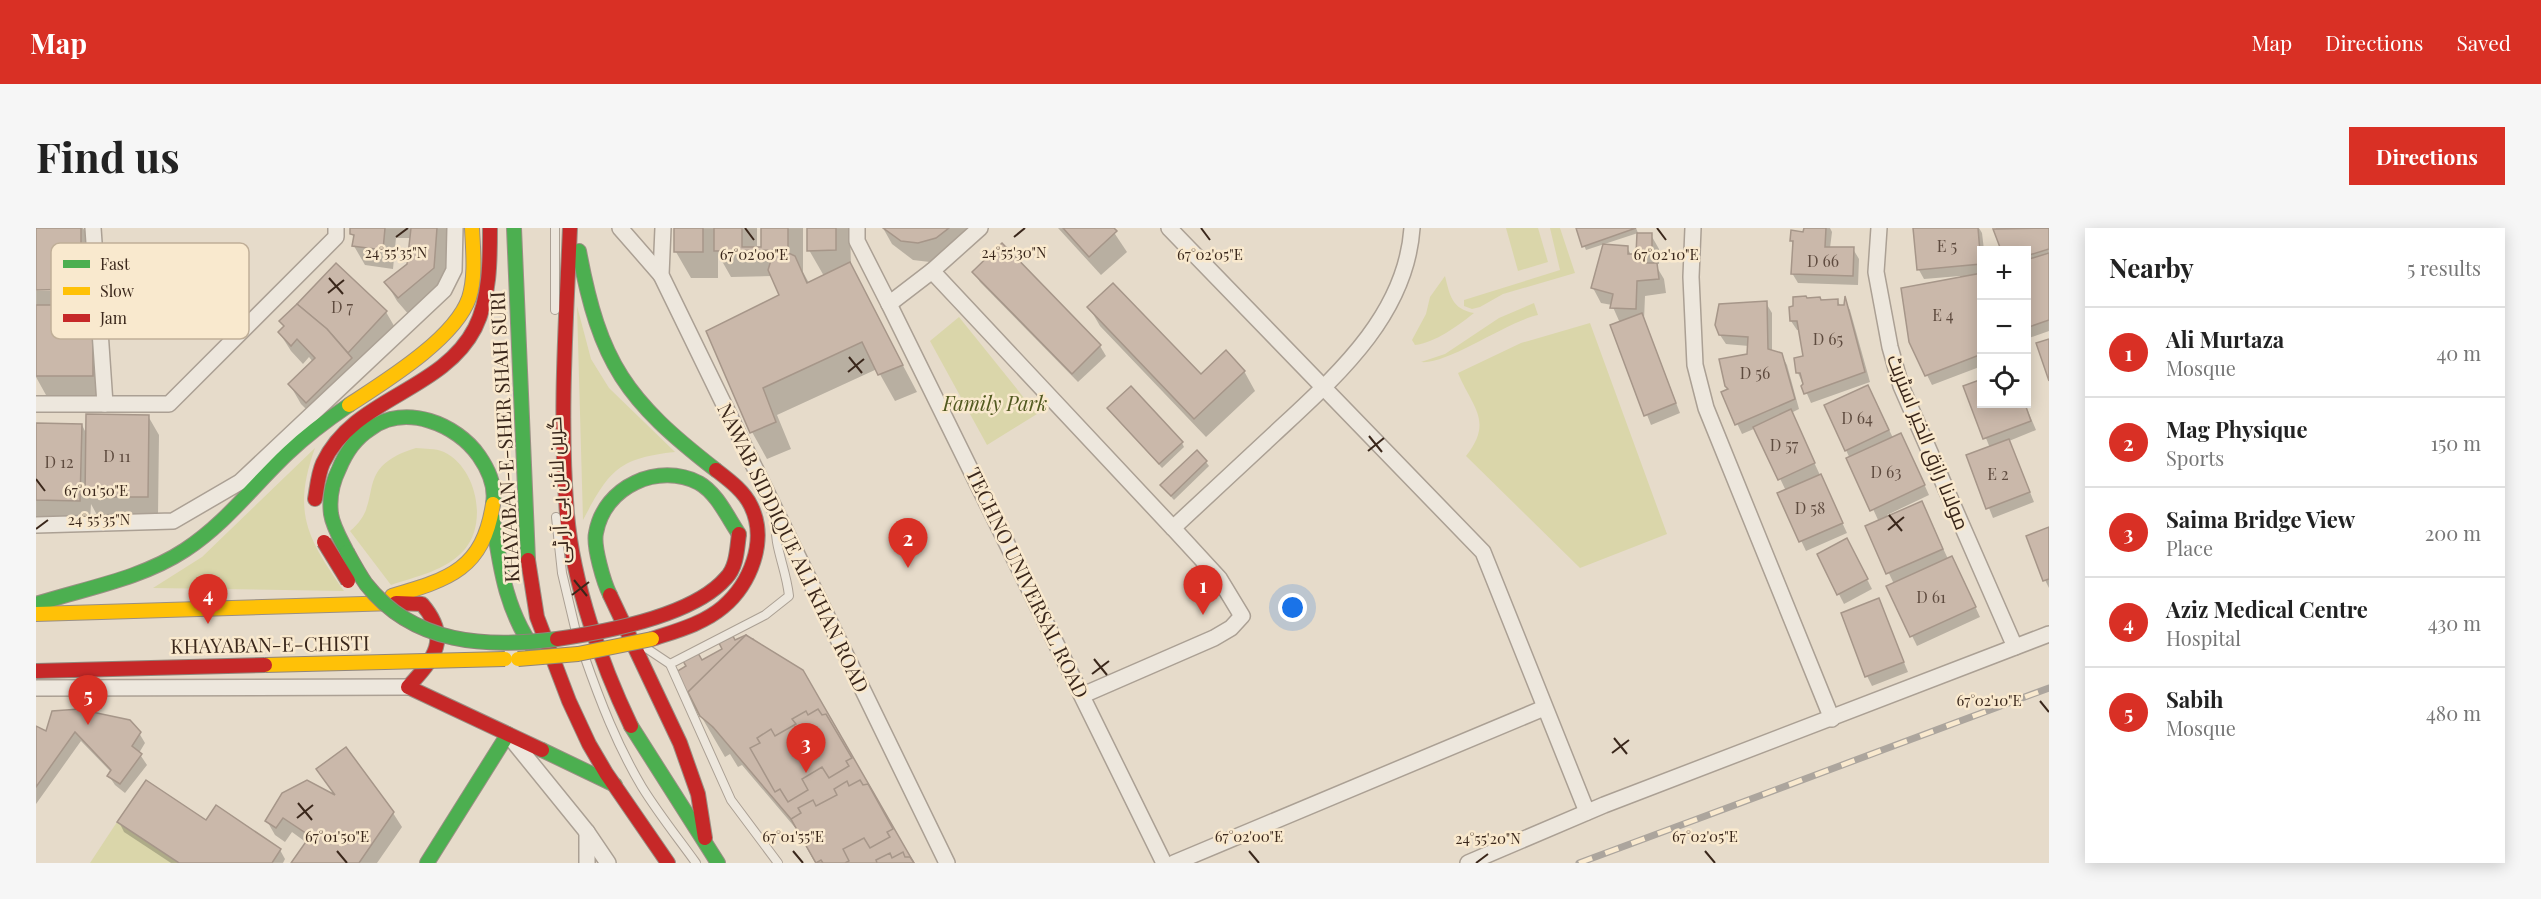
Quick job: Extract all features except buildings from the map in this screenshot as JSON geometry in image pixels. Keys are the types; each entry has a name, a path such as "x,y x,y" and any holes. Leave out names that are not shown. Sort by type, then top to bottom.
{"main road":[{"path":"36,604 165,562 202,540 303,439 332,415 408,364 441,336 449,329 468,302 473,264 472,228"},
{"path":"316,508 315,497 321,463 338,436 370,411 441,366 461,350 475,328 485,298 490,257 490,228"},
{"name":"KHAYABAN-E-SHER SHAH SURI","path":"514,228 528,560 537,617 589,744 668,863"},
{"path":"320,531 340,571 361,598 394,628 445,652 505,659 578,654 652,639 690,626 728,605 743,586 758,552 757,529 751,506 736,489 671,434 620,376 595,327 572,228"},
{"path":"572,228 563,395 567,516 572,553 581,592 611,684 635,735 718,863"},
{"path":"559,675 532,648 517,618 503,580 493,517 494,495 491,473 476,449 449,427 416,417 375,425 352,445 338,467 331,492 331,515 347,552 369,586 406,618 425,629 457,639 506,644 531,643 616,627 686,606 713,592 729,577 736,556 739,534 713,495 701,484 674,474 651,476 631,484 614,497 601,514 596,535 606,586 630,637 680,743 698,795 706,846"},
{"path":"372,602 429,584 452,573 474,555 493,517"},
{"path":"372,602 422,604 431,612 437,625 439,642 435,656 408,687 615,785"},
{"name":"KHAYABAN-E-CHISTI","path":"36,614 372,602"},
{"name":"KHAYABAN-E-CHISTI","path":"36,671 505,659"},
{"path":"427,863 508,734"}],"street":[{"path":"93,228 94,243"},
{"path":"249,324 336,237 336,228"},
{"path":"36,525 173,521 240,482 444,290 454,270 455,228"},
{"path":"620,228 661,276"},
{"name":"NAWAB SIDDIQUE ALI KHAN ROAD","path":"663,228 661,276 947,863"},
{"name":"TECHNO UNIVERSAL ROAD","path":"857,228 857,241 1164,863"},
{"path":"889,304 932,272 980,228"},
{"path":"1169,228 1483,552 1587,812"},
{"path":"1173,528 1323,389 1365,341 1388,309 1403,275 1412,228"},
{"path":"1693,228 1691,277 1695,364 1706,408 1832,719"},
{"name":"مولانا رازق الخیر اسٹریٹ","path":"1879,228 1876,272 1890,347 1901,386 2014,647"},
{"path":"932,272 1219,578 1242,616 1231,628 1215,638 1083,695"},
{"path":"101,339 105,404"},
{"path":"36,404 169,404 234,339"},
{"path":"1468,863 1587,812 2049,634"},
{"path":"36,688 408,687"},
{"path":"1174,863 1544,708"},
{"path":"508,734 587,832 608,863"},
{"path":"587,832 587,863"}],"lane":[{"path":"555,228 555,320"},
{"name":"گرین لائن بی آر ٹی","path":"554,447 555,378"},
{"name":"گرین لائن بی آر ٹی","path":"555,506 562,573 576,632 600,702 643,788 696,863"},
{"path":"670,664 765,615 789,596 787,573 775,533 777,513"},
{"path":"630,637 670,664 731,800 777,863"}],"green space":[{"path":"1506,228 1538,228 1548,262 1518,271"},
{"path":"1550,228 1560,228 1575,273 1503,294 1480,307 1472,309 1464,306 1464,300 1560,270"},
{"path":"1445,276 1456,305 1474,313 1439,337 1415,345 1412,340 1426,314 1430,297"},
{"path":"1534,303 1538,315 1446,357 1421,362 1445,354 1499,318"},
{"path":"577,306 591,359 609,388 675,452 640,458 617,470 600,490 583,520"},
{"name":"Family Park","path":"959,317 1037,414 987,445 930,341"},
{"path":"1590,323 1667,534 1580,568 1466,456 1479,433 1479,423 1478,414 1458,373 1521,343"},
{"path":"315,448 305,490 304,507 307,524 312,539 344,591 153,588 202,557"},
{"path":"416,448 444,452 455,459 464,470 475,496 476,525 465,549 449,563 431,572 391,585 350,531 361,520 367,508 376,475 383,465 396,456"},
{"path":"117,822 179,863 90,863"}],"railway":[{"path":"1579,863 2049,688"}],"traffic: fast":[{"path":"514,228 528,560"},
{"path":"579,251 597,323 622,377 639,400 660,422 716,470"},
{"path":"36,604 132,576 185,550 200,540 226,516 295,446 349,405"},
{"path":"347,552 332,519 330,502 333,485 341,463 352,447 360,437 384,421 414,418 429,421 458,435 479,456 485,467 492,485 493,504"},
{"path":"610,595 602,574 595,539 596,533 601,516 610,502 622,491 636,483 651,477 667,475 683,477 699,483 717,499 739,534"},
{"path":"493,519 502,574 512,609 529,642 540,657"},
{"path":"347,552 366,584 385,604 406,620 429,631 478,642 531,642 557,639"},
{"path":"631,726 718,863"},
{"path":"427,863 508,734"},
{"path":"542,750 615,785"}],"traffic: slow":[{"path":"349,405 417,358 449,329 461,313 469,298 473,281 472,228"},
{"path":"392,596 431,584 460,568 472,557 481,543 493,504"},
{"path":"36,614 396,603"},
{"path":"518,659 578,654 652,639"},
{"path":"265,665 505,659"}],"traffic: jam":[{"path":"315,499 321,467 337,441 355,423 376,408 442,367 460,349 475,328 486,292 490,228"},
{"path":"570,228 563,407 570,541 590,623 609,676 631,726"},
{"path":"652,639 698,622 723,607 741,586 754,561 758,533 751,506 740,491 716,470"},
{"path":"557,639 623,627 692,603 711,591 730,574 736,557 739,534"},
{"path":"324,542 348,581"},
{"path":"528,560 537,617 569,701 589,744 606,773 668,863"},
{"path":"610,595 680,743 698,794 705,838"},
{"path":"396,603 422,604 436,627 436,647 432,657 408,687 542,750"},
{"path":"36,671 265,665"}],"place":[{"name":"Mag Physique","path":"908,568"},
{"name":"Ali Murtaza","path":"1203,615"},
{"name":"Aziz Medical Centre","path":"208,624"},
{"name":"Sabih","path":"88,725"},
{"name":"Saima Bridge View","path":"806,773"}]}
